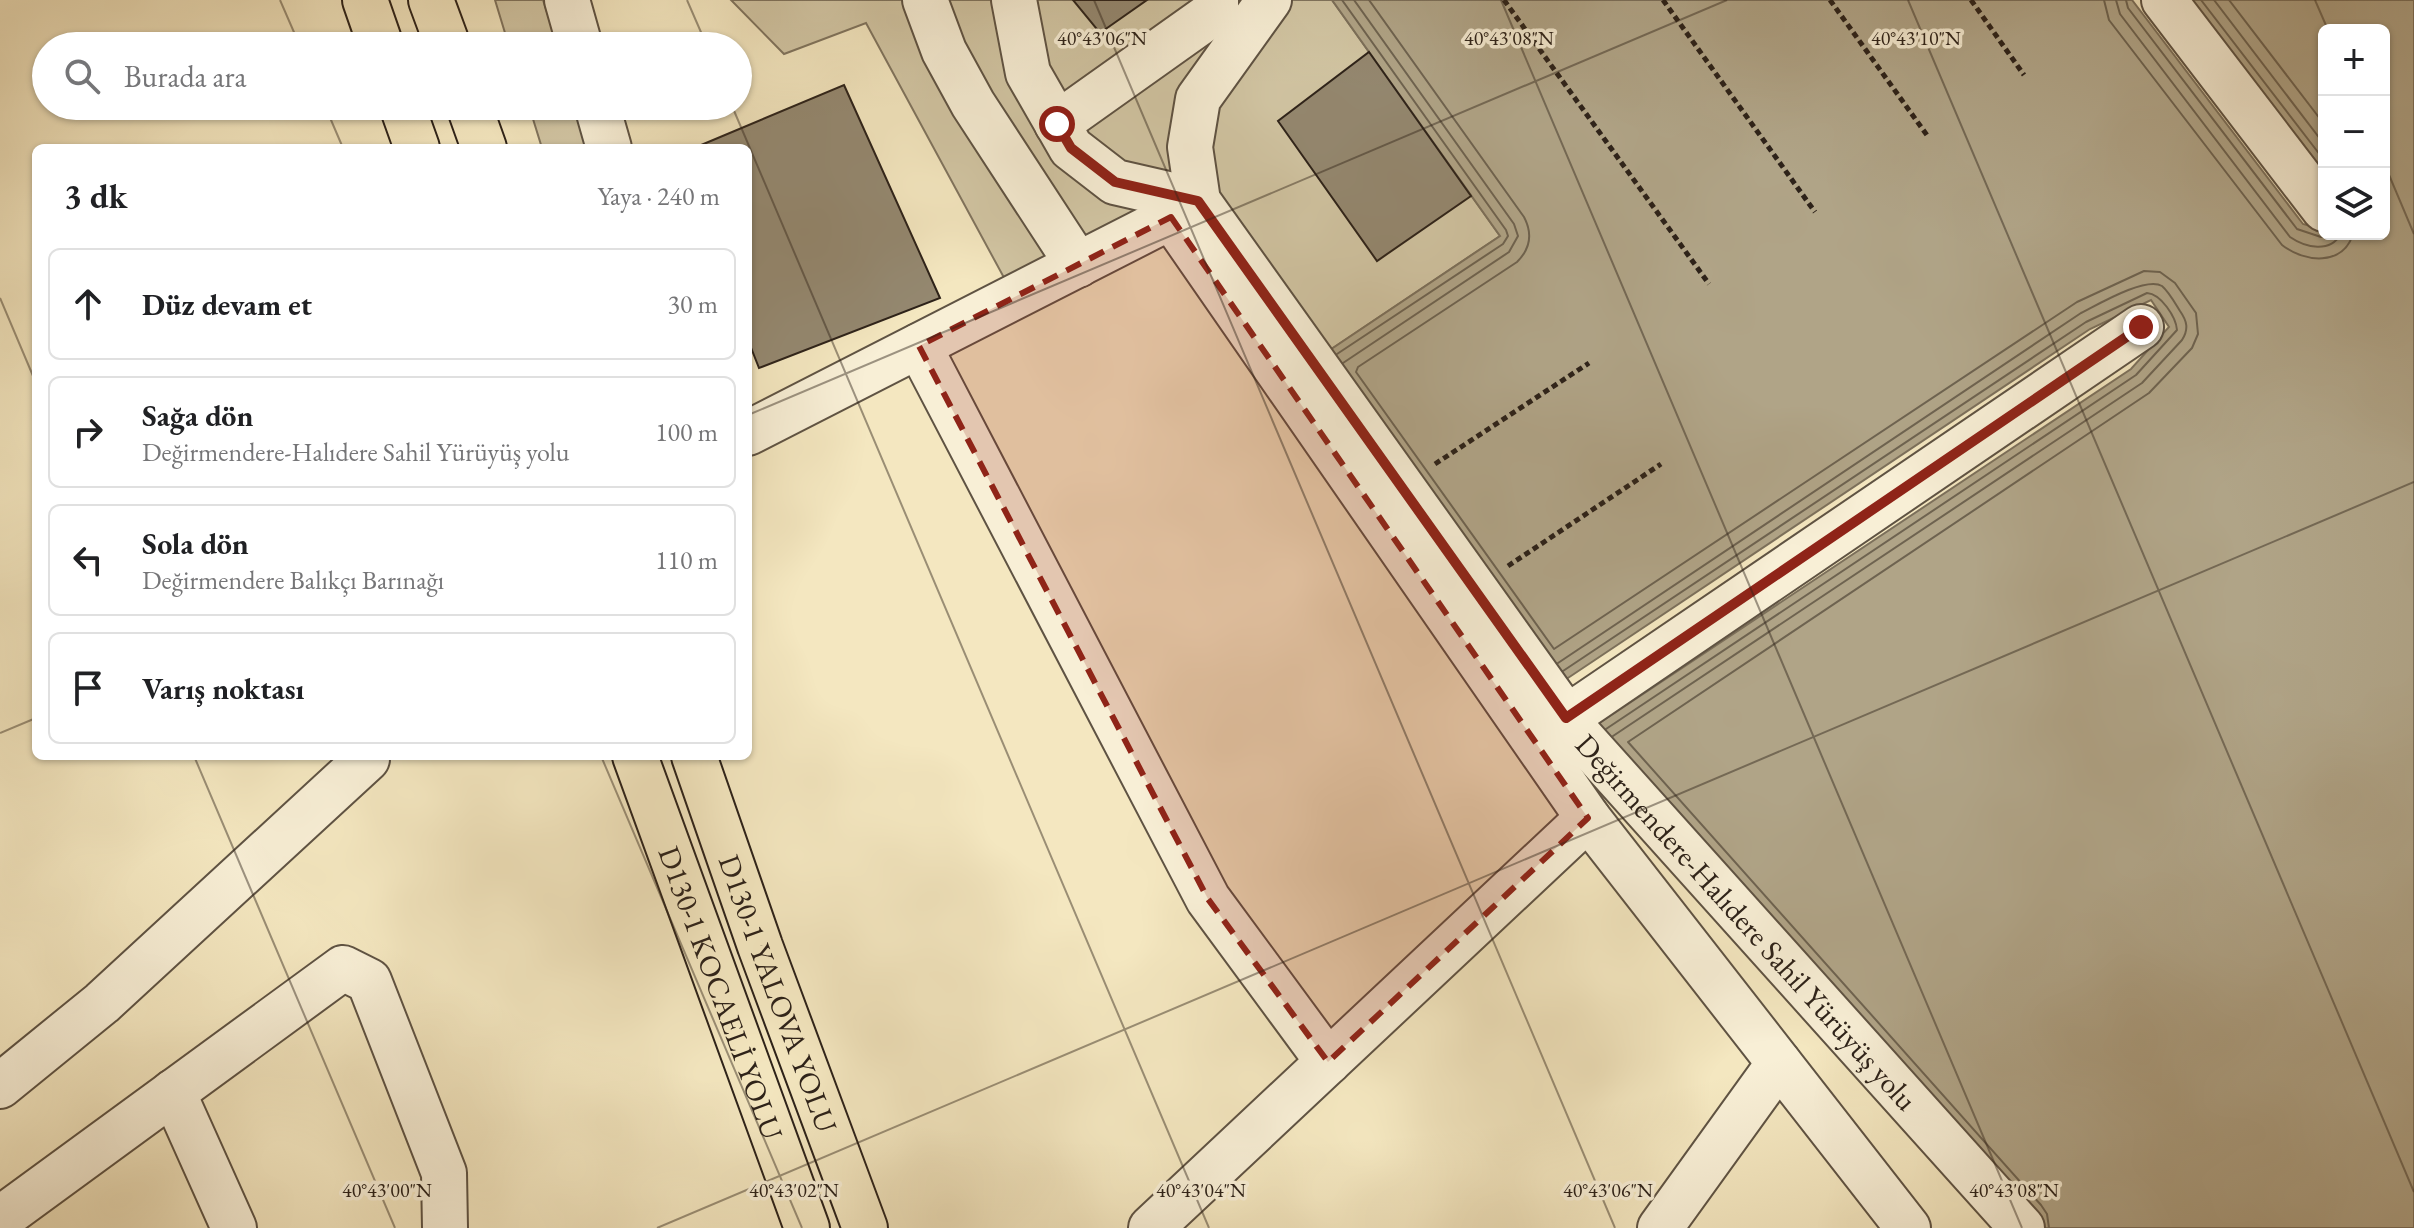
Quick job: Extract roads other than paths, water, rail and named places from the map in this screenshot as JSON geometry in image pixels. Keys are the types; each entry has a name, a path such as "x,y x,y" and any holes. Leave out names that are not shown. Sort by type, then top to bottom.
{"highway":[{"path":"365,0 376,32"},
{"path":"431,0 443,32"},
{"path":"474,120 483,144"},
{"name":"D130-1 KOCAELİ YOLU","path":"636,760 807,1228"},
{"name":"D130-1 YALOVA YOLU","path":"695,760 760,946 870,1224"}],"street":[{"path":"567,0 576,32"},
{"path":"925,0 944,51 973,104 1078,265"},
{"path":"1014,0 1028,73 1071,148 1115,182 1198,201"},
{"path":"1057,124 1216,11 1216,0"},
{"name":"Değirmendere-Halıdere Sahil Yürüyüş yolu","path":"1269,0 1198,99 1190,147 1198,201 1566,718 1679,849 2022,1228"},
{"path":"2164,0 2318,201"},
{"path":"601,120 608,144"},
{"path":"752,431 1171,217 1588,818 1908,1228"},
{"path":"1566,718 2141,327"},
{"path":"919,346 1208,899 1328,1062"},
{"path":"0,1086 102,1003 366,760"},
{"path":"1151,1228 1588,818"},
{"path":"0,1219 343,968 369,981 444,1173 445,1228"},
{"path":"1660,1228 1779,1063"},
{"path":"173,1092 234,1228"}],"water":[{"path":"1332,0 2132,0 2303,224 2318,228 2318,240 2390,240 2390,24 2318,24 2318,165 2191,0 2414,0 2414,1228 2022,1228 1580,736 2131,369 2169,327 2151,300 2090,329 1547,692 1312,362 1500,236"}]}
